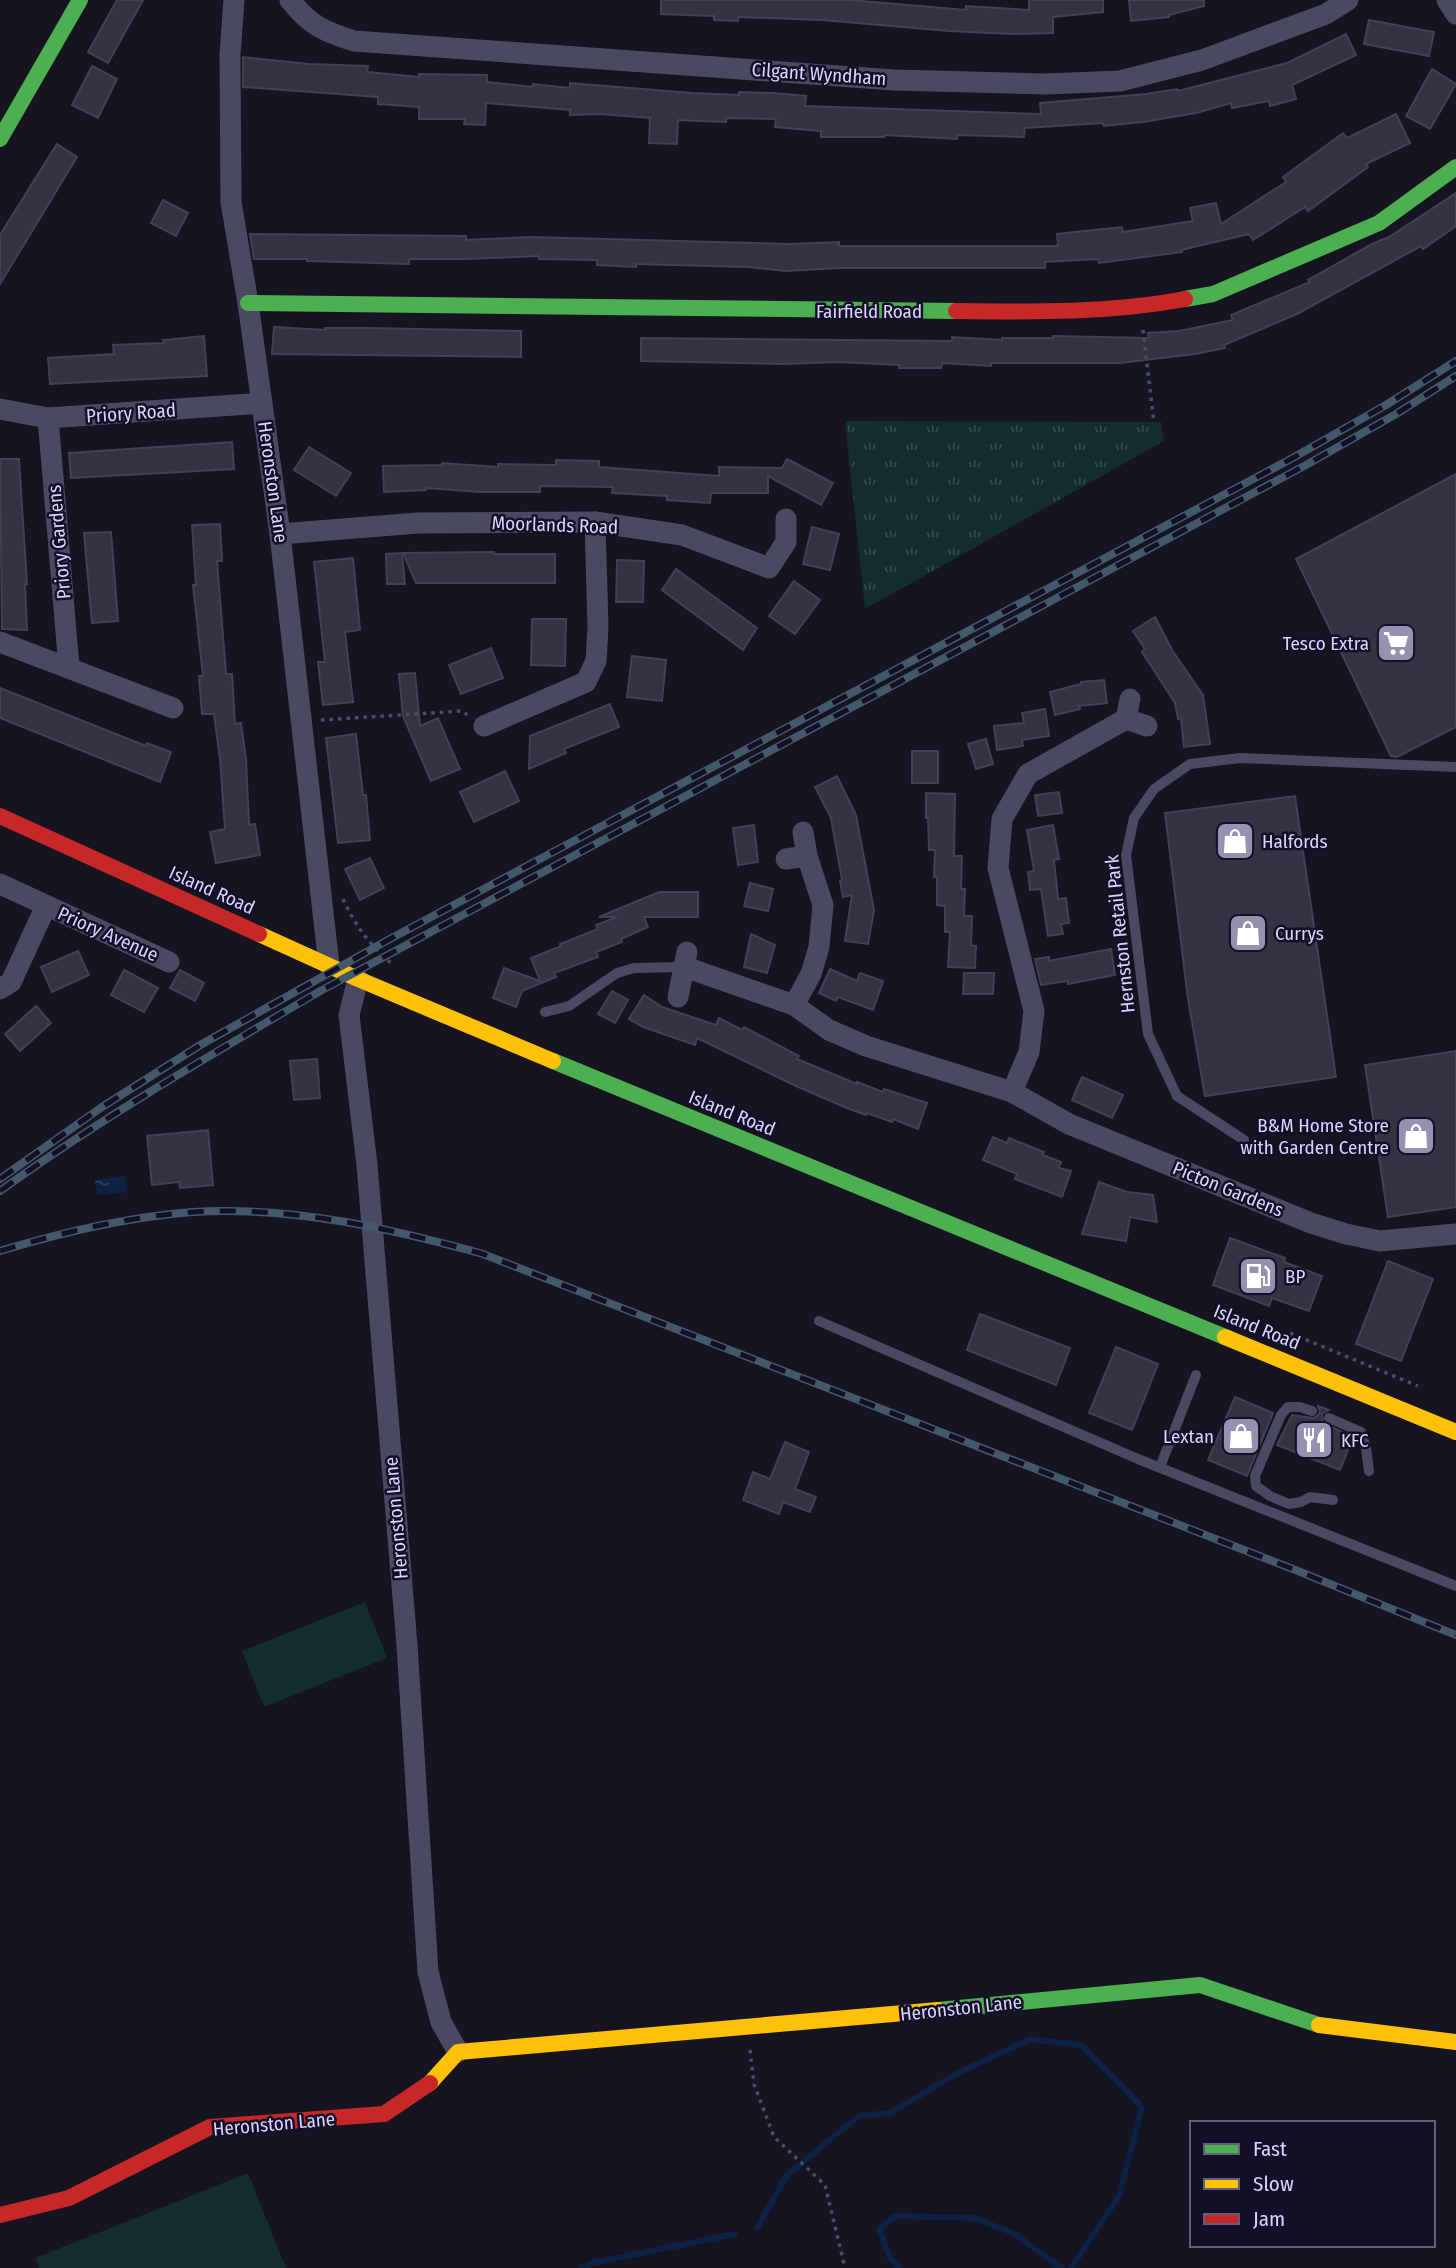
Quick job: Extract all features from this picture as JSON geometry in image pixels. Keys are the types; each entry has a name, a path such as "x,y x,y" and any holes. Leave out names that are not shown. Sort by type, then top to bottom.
{"street":[{"path":"0,139 80,0"},
{"name":"Heronston Lane","path":"234,0 230,79 231,202 280,534 329,965"},
{"name":"Cilgant Wyndham","path":"290,0 299,12 324,32 354,41 894,80 1046,84 1120,82 1202,60 1326,14 1348,0"},
{"path":"1447,0 1456,14"},
{"name":"Fairfield Road","path":"247,303 1032,312 1141,307 1213,294 1378,223 1456,167"},
{"name":"Priory Road","path":"0,410 48,418 262,403"},
{"name":"Priory Gardens","path":"48,418 69,667"},
{"name":"Moorlands Road","path":"280,534 418,523 595,522 682,535 769,568 786,542 786,519"},
{"path":"484,726 586,682 596,661 598,628 595,522"},
{"path":"0,642 173,708"},
{"path":"1012,1092 1029,1052 1034,1010 998,868 1002,820 1028,774 1128,709 1147,726"},
{"name":"Island Road","path":"0,816 358,979 702,1124 1456,1432"},
{"path":"794,1005 811,974 819,947 823,905 807,856 803,832"},
{"path":"786,859 807,856"},
{"name":"Priory Avenue","path":"0,884 169,962"},
{"name":"Priory Avenue","path":"0,989 11,982 46,906"},
{"path":"678,997 686,959"},
{"name":"Picton Gardens","path":"686,959 794,1005 829,1030 866,1046 1012,1092 1069,1124 1311,1223 1380,1241 1456,1234"},
{"name":"Heronston Lane","path":"358,979 349,1015 367,1165 406,1631 428,1972 441,2022 458,2052"},
{"name":"Heronston Lane","path":"0,2215 69,2197 210,2127 384,2114 426,2086 458,2052 748,2028 1200,1985 1311,2024 1456,2042"}],"lane":[{"name":"Hernston Retail Park","path":"1244,1140 1177,1096 1149,1034 1126,855 1134,818 1154,789 1190,764 1240,758 1456,767"},
{"path":"545,1012 569,1006 617,974 634,968 686,959"},
{"path":"819,1321 1160,1467 1456,1586"},
{"path":"1160,1467 1196,1375"},
{"path":"1312,1411 1288,1407 1281,1415 1255,1476 1256,1486 1289,1504 1310,1497 1333,1500"},
{"path":"1329,1418 1361,1432 1369,1471"}],"path":[{"path":"1141,307 1154,423"},
{"path":"301,722 462,711 484,726"},
{"path":"341,893 352,917 369,943 394,966"},
{"path":"1289,1333 1424,1388"},
{"path":"748,2028 754,2084 774,2137 825,2185 845,2268"}],"green space":[{"path":"845,421 1161,422 1164,441 865,609"},
{"path":"365,1602 387,1658 264,1707 242,1651"},
{"path":"248,2173 286,2268 39,2268 35,2258"}],"water":[{"path":"125,1176 127,1192 97,1195 95,1180"}],"building":[{"path":"117,0 143,0 108,63 88,52"},
{"path":"661,0 850,0 966,10 966,6 1029,10 1029,0 1103,0 1103,12 1053,17 1053,33 1013,34 822,20 738,17 738,21 714,20 714,16 661,14"},
{"path":"1129,0 1204,0 1204,6 1169,17 1131,21"},
{"path":"1369,20 1434,32 1429,56 1364,44"},
{"path":"1346,34 1356,55 1292,85 1296,99 1270,106 1269,101 1232,108 1231,103 1196,113 1143,122 1025,128 1024,137 821,137 821,131 775,127 776,119 726,118 726,122 678,120 677,144 649,143 650,118 600,114 570,115 570,110 486,103 485,125 464,124 465,119 419,119 419,107 378,104 378,97 243,87 243,57 308,64 368,66 367,72 419,77 419,74 487,75 487,82 533,87 533,84 570,88 570,83 692,93 774,93 806,96 805,106 1041,114 1040,103 1178,91 1287,63"},
{"path":"92,66 117,79 98,118 72,105"},
{"path":"1432,69 1456,84 1430,129 1406,116"},
{"path":"1396,114 1410,143 1366,164 1368,167 1308,211 1305,207 1253,240 1249,234 1181,250 1182,252 1099,263 1098,259 1045,262 1045,268 840,268 786,271 747,267 597,265 597,260 539,259 539,256 409,259 409,264 307,261 254,259 250,234 466,236 466,240 530,237 791,244 839,242 839,246 1058,246 1057,234 1122,227 1123,232 1193,221 1190,208 1216,203 1221,224 1286,182 1283,177 1343,133 1347,138"},
{"path":"57,144 77,157 0,284 0,235"},
{"path":"1456,193 1456,226 1423,249 1421,246 1297,314 1224,345 1225,348 1120,363 991,363 991,366 942,363 941,368 899,368 899,365 838,362 784,364 641,361 641,338 952,341 952,337 1002,340 1053,336 1149,338 1148,333 1179,331 1233,320 1231,315 1310,282 1308,280 1389,237"},
{"path":"163,200 188,213 176,236 151,223"},
{"path":"274,327 325,330 366,328 521,331 521,357 272,354"},
{"path":"204,336 207,376 50,384 48,358 114,354 113,345 164,343 163,340"},
{"path":"232,442 234,469 71,478 69,453"},
{"path":"309,447 351,473 336,496 294,470"},
{"path":"0,459 19,459 27,584 27,630 2,629"},
{"path":"787,459 833,483 821,505 768,476 768,493 711,493 710,503 667,500 667,496 612,493 613,487 540,486 540,492 480,492 426,488 384,492 383,466 442,463 498,467 498,464 556,465 556,460 599,461 599,467 719,476 719,467 782,468"},
{"name":"Tesco Extra","path":"1456,474 1456,727 1397,757 1391,756 1296,559"},
{"path":"220,524 222,561 217,561 226,674 232,674 235,724 241,723 246,759 249,825 255,824 260,855 216,863 210,832 225,829 214,714 202,714 199,676 203,676 193,585 196,585 192,525"},
{"path":"812,527 839,534 830,570 803,564"},
{"path":"111,532 118,621 92,623 84,533"},
{"path":"402,553 405,584 387,584 386,554"},
{"path":"403,553 555,554 555,583 416,583"},
{"path":"353,558 360,630 345,632 353,702 323,705 318,662 325,662 314,562"},
{"path":"617,560 644,561 643,602 616,602"},
{"path":"676,569 757,628 743,650 662,590"},
{"path":"794,581 820,600 795,634 769,616"},
{"path":"1155,617 1172,650 1203,695 1210,744 1184,747 1181,718 1178,719 1175,703 1142,652 1145,649 1133,631"},
{"path":"532,619 566,619 565,666 531,665"},
{"path":"491,648 503,678 461,694 449,665"},
{"path":"632,656 666,660 662,701 627,697"},
{"path":"415,673 420,726 438,718 460,769 431,781 403,716 399,674"},
{"path":"1104,680 1107,703 1079,706 1080,709 1055,715 1050,692 1081,682"},
{"path":"0,688 146,746 147,743 171,752 160,782 0,718"},
{"path":"610,704 619,727 564,749 566,753 529,769 530,736"},
{"path":"1045,709 1049,736 1022,740 1023,746 997,750 994,726 1024,723 1022,713"},
{"path":"356,734 370,840 338,843 326,738"},
{"path":"986,739 993,764 976,769 968,744"},
{"path":"912,751 938,751 938,783 912,783"},
{"path":"505,771 519,801 474,822 460,792"},
{"path":"837,776 856,815 874,910 868,944 845,941 852,895 843,897 831,818 815,787"},
{"path":"1059,792 1062,813 1038,816 1035,795"},
{"path":"926,793 955,794 954,856 962,856 964,916 972,916 971,945 976,946 975,968 948,967 950,932 945,932 945,906 937,905 935,850 929,850"},
{"path":"1295,796 1336,1077 1205,1096 1188,999 1165,813"},
{"path":"754,825 758,862 738,865 733,828"},
{"path":"1053,825 1059,859 1054,860 1058,899 1066,898 1069,923 1061,924 1063,934 1048,936 1041,889 1030,890 1028,872 1034,871 1027,830"},
{"path":"370,858 384,888 360,900 345,869"},
{"path":"750,883 773,889 768,911 744,906"},
{"path":"659,892 698,892 698,917 644,917 648,927 621,939 622,942 596,952 598,957 554,973 556,977 522,991 516,1007 493,998 504,968 540,981 531,958 598,929 596,925 617,917 599,917"},
{"path":"751,934 775,945 767,973 744,967"},
{"path":"1111,949 1115,975 1068,984 1068,981 1041,985 1035,959 1049,957 1049,961"},
{"path":"78,951 89,975 52,992 41,967"},
{"path":"830,969 857,981 860,973 883,981 873,1010 838,997 836,1001 819,993"},
{"path":"124,970 158,988 144,1012 111,995"},
{"path":"180,970 204,983 195,1001 170,988"},
{"path":"964,973 994,973 993,994 963,994"},
{"path":"612,991 628,1000 615,1023 598,1014"},
{"path":"644,995 662,1007 716,1025 719,1018 742,1030 744,1027 799,1056 797,1059 857,1084 883,1092 884,1089 927,1103 918,1129 893,1119 892,1122 847,1108 697,1038 695,1045 643,1027 629,1019"},
{"path":"36,1006 51,1023 20,1051 5,1034"},
{"name":"B&M Home Store with Garden Centre","path":"1456,1051 1456,1207 1388,1217 1365,1065"},
{"path":"317,1059 320,1098 294,1100 290,1061"},
{"path":"1082,1077 1123,1095 1112,1118 1072,1100"},
{"path":"208,1130 213,1185 180,1188 179,1182 152,1185 147,1136"},
{"path":"993,1137 1007,1143 1009,1138 1061,1162 1059,1168 1071,1171 1062,1197 1015,1179 1017,1174 983,1160"},
{"path":"1099,1182 1127,1192 1153,1195 1157,1222 1130,1217 1126,1241 1082,1234"},
{"path":"1230,1238 1285,1258 1284,1262 1322,1276 1309,1311 1272,1298 1269,1306 1213,1285"},
{"path":"1388,1261 1433,1279 1401,1361 1356,1344"},
{"path":"980,1314 1070,1348 1056,1385 967,1350"},
{"path":"1116,1347 1158,1364 1132,1430 1089,1413"},
{"name":"Lextan","path":"1235,1397 1273,1413 1247,1476 1208,1460"},
{"name":"KFC","path":"1318,1406 1329,1410 1322,1414 1323,1423 1353,1437 1340,1470 1277,1445 1292,1415 1314,1418 1320,1413"},
{"path":"785,1442 809,1452 795,1489 816,1497 810,1512 783,1502 779,1514 743,1500 753,1472 770,1479"}],"waterway":[{"path":"757,2228 787,2175 859,2116 890,2113 956,2074 1030,2039 1081,2045 1142,2107 1119,2196 1071,2268"},
{"path":"899,2268 890,2258 879,2229 895,2216 974,2218 1013,2233 1062,2268"},
{"path":"581,2268 592,2263 735,2234"}],"railway":[{"path":"0,1179 102,1107 202,1044 388,940 1289,460 1386,405 1456,361"},
{"path":"0,1191 118,1112 322,990 1306,465 1456,376"},
{"path":"0,1251 120,1222 168,1214 230,1211 266,1212 340,1221 448,1244 483,1254 1456,1635"}],"traffic: fast":[{"path":"0,139 80,0"},
{"path":"1185,299 1213,294 1379,223 1456,167"},
{"path":"248,303 956,311"},
{"path":"553,1061 1225,1337"},
{"path":"938,2010 1200,1985 1319,2025"}],"traffic: slow":[{"path":"259,934 553,1061"},
{"path":"1225,1337 1456,1432"},
{"path":"430,2083 458,2052 938,2010"},
{"path":"1319,2025 1456,2042"}],"traffic: jam":[{"path":"956,311 1100,309 1185,299"},
{"path":"0,816 259,934"},
{"path":"0,2215 69,2198 210,2127 384,2114 430,2083"}],"place":[{"name":"Tesco Extra","path":"1396,643"},
{"name":"Halfords","path":"1235,841"},
{"name":"Currys","path":"1248,933"},
{"name":"B&M Home Store with Garden Centre","path":"1416,1136"},
{"name":"BP","path":"1258,1276"},
{"name":"Lextan","path":"1241,1436"},
{"name":"KFC","path":"1314,1440"}]}
